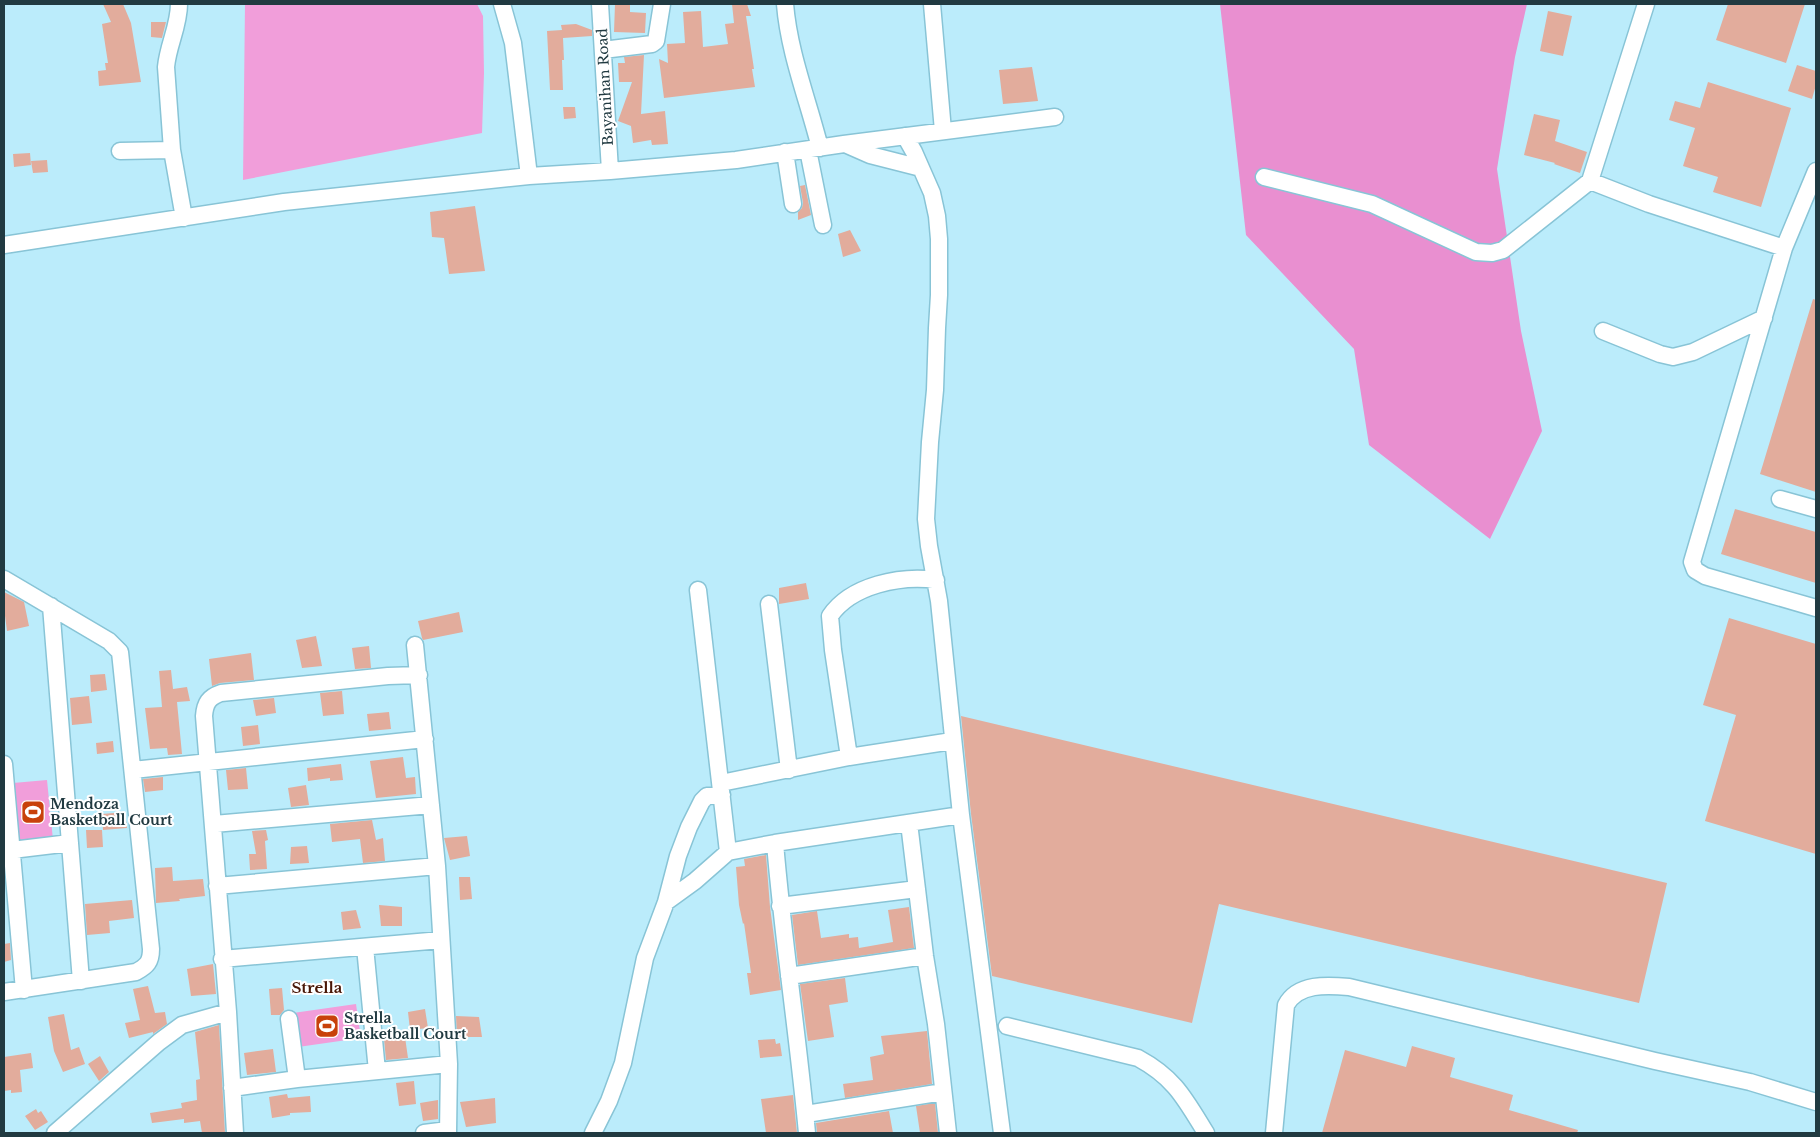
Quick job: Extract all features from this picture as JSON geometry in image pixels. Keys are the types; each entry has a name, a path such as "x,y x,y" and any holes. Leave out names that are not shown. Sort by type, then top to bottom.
{"street":[{"path":"178,4 177,24 167,56 166,67 172,150 184,218"},
{"path":"502,4 513,43 529,176"},
{"name":"Bayanihan Road","path":"600,4 610,171"},
{"path":"603,50 652,44 656,41 662,4"},
{"path":"785,4 793,57 808,102 823,226"},
{"path":"932,4 943,131"},
{"path":"1264,177 1372,204 1476,252 1492,253 1503,250 1590,181 1646,4"},
{"path":"4,245 284,202 529,176 736,160 1055,117"},
{"path":"905,136 932,193 937,216 939,295 935,390 926,496 926,519 939,601 952,741 1002,1133"},
{"path":"844,144 870,155 921,168"},
{"path":"120,151 172,150"},
{"path":"785,152 793,204"},
{"path":"1816,171 1784,248 1692,562 1695,570 1705,576 1816,608"},
{"path":"1590,181 1649,204 1784,248"},
{"path":"1603,331 1660,354 1673,357 1693,352 1764,318"},
{"path":"1780,499 1816,509"},
{"path":"849,757 833,650 830,616 855,594 877,585 916,578 936,580"},
{"path":"4,579 109,641 120,652 151,958 147,966 136,972 4,992"},
{"path":"698,590 728,852"},
{"path":"769,604 789,770"},
{"path":"51,606 81,981"},
{"path":"415,645 437,866 449,1064 448,1132 424,1133"},
{"path":"235,1133 228,1012 222,959 214,824 204,716 205,705 212,696 244,690 388,676 419,675"},
{"path":"133,770 425,739"},
{"path":"593,1133 609,1101 623,1062 645,958 666,902 678,856 698,804 707,796 721,789 789,770 849,757 952,741"},
{"path":"4,764 24,990"},
{"path":"214,824 431,805"},
{"path":"666,902 695,881 728,852 775,843 961,815"},
{"path":"909,823 925,956 936,1024 948,1133"},
{"path":"12,850 70,843"},
{"path":"775,843 780,906 808,1133"},
{"path":"217,886 437,866"},
{"path":"780,906 917,889"},
{"path":"222,959 441,940"},
{"path":"365,947 377,1071"},
{"path":"789,976 925,956"},
{"path":"1274,1133 1286,1005 1297,992 1319,986 1335,985 1349,986 1655,1061 1750,1082 1816,1102"},
{"path":"54,1133 159,1042 182,1025 228,1012"},
{"path":"289,1019 297,1079"},
{"path":"1007,1026 1138,1058 1156,1068 1172,1082 1206,1133"},
{"path":"232,1088 297,1079 449,1064"},
{"path":"806,1114 943,1092"}],"shaded area":[{"path":"245,4 477,4 483,16 482,133 243,180"},
{"path":"1220,4 1527,4 1515,57 1497,169 1521,331 1542,431 1490,539 1369,445 1354,349 1246,235"},
{"name":"Mendoza Basketball Court","path":"47,780 53,840 20,843 13,783"},
{"name":"Strella Basketball Court","path":"356,1004 361,1038 298,1047 293,1013"}],"building":[{"path":"103,4 123,4 131,23 141,82 99,86 98,71 106,70 105,63 108,63 102,24 111,22"},
{"path":"615,4 630,4 630,12 646,13 645,33 614,32"},
{"path":"732,4 747,4 751,16 746,16 755,87 664,98 659,59 668,63 667,44 685,43 683,12 701,11 703,47 728,44 725,24 734,23"},
{"path":"1728,4 1805,4 1786,63 1716,40"},
{"path":"1548,11 1572,16 1563,56 1540,51"},
{"path":"151,22 166,22 162,38 151,37"},
{"path":"576,24 592,30 592,36 563,38 563,90 550,90 547,31 562,30 561,25"},
{"path":"644,55 641,114 665,111 668,144 652,145 651,140 633,143 631,126 618,121 632,82 619,82 618,63 625,63 624,57"},
{"path":"1797,65 1816,71 1816,85 1812,99 1788,91"},
{"path":"1032,67 1038,101 1003,104 999,70"},
{"path":"1708,82 1791,108 1761,207 1713,192 1718,177 1683,166 1695,128 1669,120 1675,101 1700,108"},
{"path":"563,107 575,107 576,118 564,119"},
{"path":"1534,114 1560,120 1555,141 1587,152 1580,173 1555,163 1524,155"},
{"path":"30,153 31,165 14,167 13,154"},
{"path":"47,160 48,172 33,173 31,161"},
{"path":"805,185 811,215 798,220 798,212 802,208 803,203 800,186"},
{"path":"475,206 485,271 449,274 444,238 432,237 430,212"},
{"path":"850,230 861,251 843,257 838,234"},
{"path":"1813,299 1816,300 1816,492 1760,474"},
{"path":"1735,509 1816,532 1816,583 1721,554"},
{"path":"806,583 809,599 779,604 779,588"},
{"path":"4,592 24,602 29,626 7,631"},
{"path":"459,612 463,632 423,640 418,621"},
{"path":"1729,618 1816,644 1816,854 1705,821 1736,715 1703,705"},
{"path":"316,636 322,666 302,668 296,640"},
{"path":"369,646 371,668 355,669 352,648"},
{"path":"251,653 254,680 220,683 212,686 209,659"},
{"path":"171,670 173,689 187,687 190,701 177,702 182,754 168,755 167,748 150,749 145,708 162,707 159,671"},
{"path":"105,674 107,690 91,692 90,675"},
{"path":"342,691 344,714 323,716 320,693"},
{"path":"89,696 92,723 72,725 70,698"},
{"path":"274,698 276,713 256,716 253,700"},
{"path":"389,712 391,729 369,731 367,714"},
{"path":"961,716 1667,883 1639,1003 1219,904 1192,1023 992,976 971,814"},
{"path":"258,725 260,744 243,746 241,727"},
{"path":"113,741 114,752 97,754 96,743"},
{"path":"403,757 406,778 415,777 416,794 376,798 370,761"},
{"path":"341,764 343,780 330,781 330,778 308,781 307,768"},
{"path":"246,768 248,789 228,790 226,770"},
{"path":"163,777 163,790 145,792 143,779"},
{"path":"306,785 309,805 291,807 288,788"},
{"path":"125,812 127,828 103,830 102,814"},
{"path":"372,820 376,840 383,838 385,861 363,863 360,839 332,842 330,824"},
{"path":"86,830 102,830 103,847 87,848"},
{"path":"266,830 268,840 265,841 267,869 250,870 249,854 256,854 252,831"},
{"path":"467,836 470,856 450,860 444,838"},
{"path":"307,846 309,863 290,864 291,847"},
{"path":"766,855 770,907 781,990 750,995 747,973 751,973 744,923 739,905 736,867 745,866 744,859"},
{"path":"172,867 173,881 203,879 205,896 156,903 155,868"},
{"path":"459,877 470,877 472,899 460,900"},
{"path":"132,900 134,918 109,921 110,933 87,935 85,904"},
{"path":"379,905 402,907 402,926 381,926"},
{"path":"909,907 914,948 798,965 792,915 817,911 821,938 849,934 849,938 858,937 859,948 893,942 888,910"},
{"path":"356,910 361,928 343,930 341,912"},
{"path":"10,943 11,960 4,962 4,944"},
{"path":"213,964 216,994 191,996 187,969"},
{"path":"845,978 848,1002 829,1005 834,1037 808,1041 800,984"},
{"path":"148,986 155,1013 165,1012 167,1024 153,1034 153,1032 129,1038 125,1023 140,1020 133,989"},
{"path":"282,988 284,1010 280,1015 271,1015 269,989"},
{"path":"425,1009 428,1028 410,1030 408,1012"},
{"path":"64,1014 71,1050 79,1047 85,1064 63,1072 54,1051 48,1017"},
{"path":"456,1016 479,1017 482,1037 457,1037"},
{"path":"219,1025 225,1133 202,1133 200,1121 184,1123 184,1119 152,1123 150,1113 182,1108 181,1103 197,1100 196,1080 200,1079 195,1032"},
{"path":"927,1031 932,1084 845,1098 843,1084 873,1080 870,1057 884,1054 881,1036"},
{"path":"405,1037 408,1058 386,1060 384,1039"},
{"path":"775,1039 776,1044 780,1043 782,1056 760,1058 758,1040"},
{"path":"1412,1046 1455,1058 1450,1077 1513,1095 1509,1110 1578,1130 1577,1133 1322,1133 1345,1050 1406,1067"},
{"path":"273,1049 276,1072 247,1075 244,1053"},
{"path":"31,1053 33,1068 20,1070 22,1092 11,1093 11,1090 4,1091 4,1057"},
{"path":"100,1056 109,1072 99,1081 88,1064"},
{"path":"414,1081 416,1104 399,1106 396,1083"},
{"path":"287,1094 288,1098 310,1096 311,1112 290,1113 290,1115 272,1118 269,1097"},
{"path":"793,1095 797,1133 766,1133 761,1099"},
{"path":"495,1098 496,1123 466,1127 460,1102"},
{"path":"438,1100 438,1119 423,1121 420,1103"},
{"path":"935,1103 938,1133 920,1133 916,1106"},
{"path":"36,1109 38,1113 41,1111 48,1122 35,1130 25,1116"},
{"path":"889,1111 893,1133 817,1133 816,1123"}],"place":[{"name":"Mendoza Basketball Court","path":"33,812"},
{"name":"Strella Basketball Court","path":"327,1026"}],"district":[{"name":"Strella","path":"317,988"}]}
